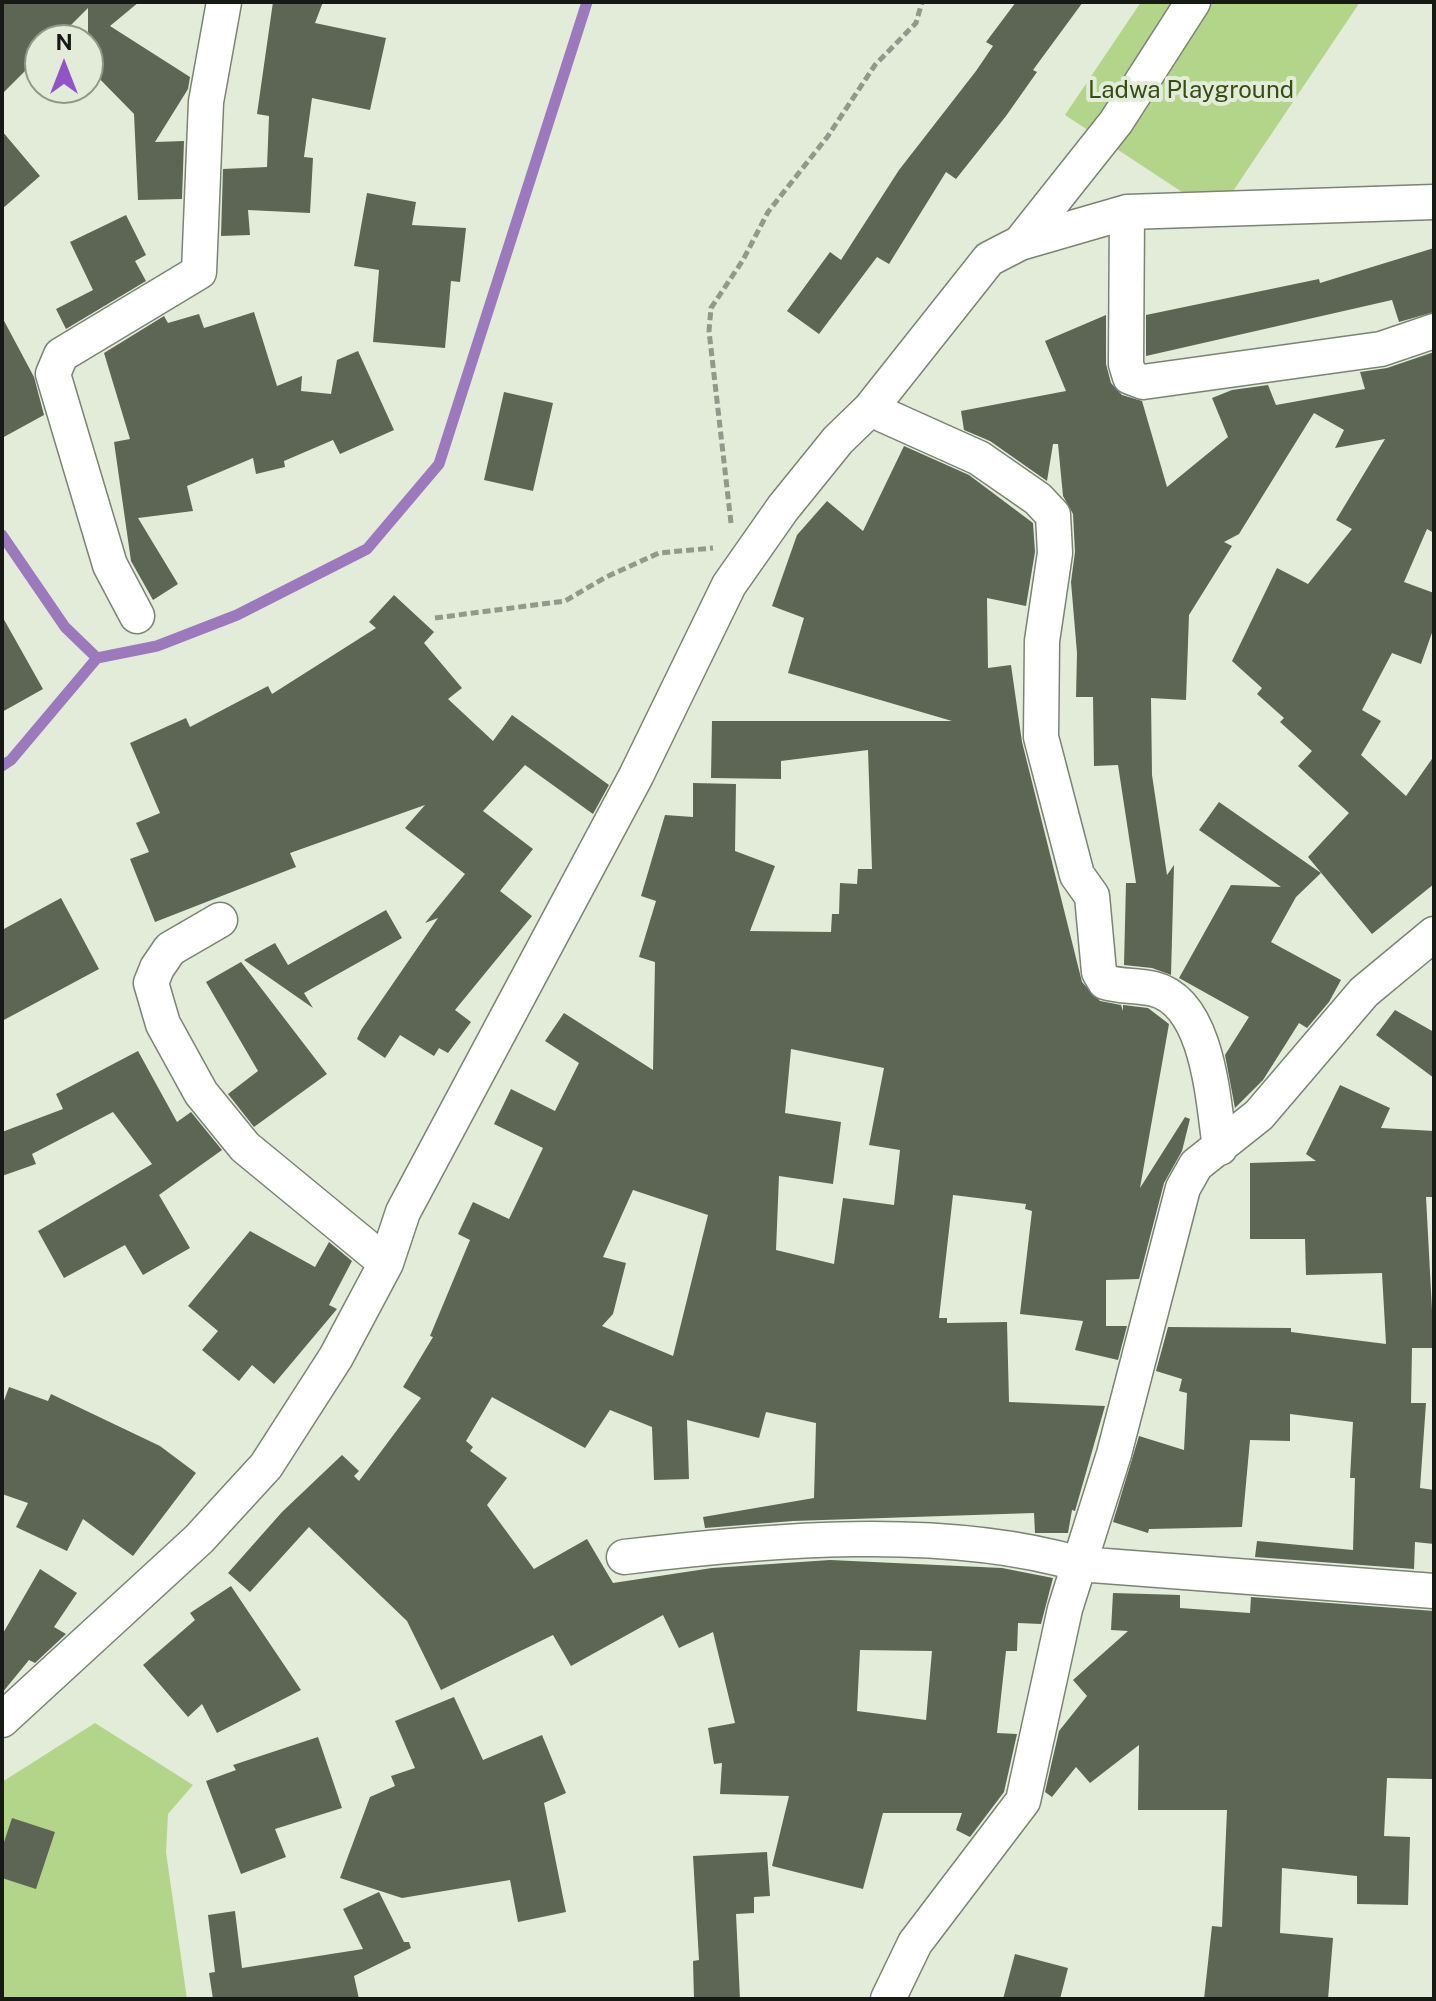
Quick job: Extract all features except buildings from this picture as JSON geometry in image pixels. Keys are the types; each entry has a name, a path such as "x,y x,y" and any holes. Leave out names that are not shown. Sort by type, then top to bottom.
{"street":[{"path":"137,616 110,565 53,374 61,355 199,272 206,102 224,2"},
{"path":"1020,243 1116,122 1193,2"},
{"path":"2,1720 199,1539 266,1466 336,1357 386,1263 403,1212 636,776 729,585 783,508 838,440 870,409 989,259 1020,243 1127,212 1434,202"},
{"path":"1127,212 1126,364 1130,377 1143,382 1381,349 1434,331"},
{"path":"870,409 979,458 1038,499 1053,515 1055,553 1042,641 1041,737 1077,875 1092,896 1099,972 1105,982 1156,989 1185,1007 1199,1035 1220,1148"},
{"path":"220,920 170,949 157,968 151,983 163,1024 201,1093 245,1147 312,1206 386,1263"},
{"path":"888,1999 915,1943 1023,1801 1065,1609 1114,1454 1183,1188 1196,1165 1259,1115 1364,992 1434,934"},
{"path":"624,1557 800,1541 957,1541 1037,1551 1079,1564 1434,1591"}],"path":[{"path":"922,2 922,10"},
{"path":"729,585 733,545 709,331 711,308 743,260 768,212 828,136 875,65 900,42 929,2"},
{"path":"435,618 565,601 606,577 659,553 733,545"}],"green space":[{"name":"Ladwa Playground","path":"1141,2 1360,2 1217,215 1065,115"},
{"path":"95,1723 193,1785 168,1814 166,1852 187,1999 2,1999 2,1782"}],"waterway":[{"path":"2,535 65,627 97,658 157,646 237,615 367,549 439,464 587,2"},
{"path":"2,766 11,760 97,658"}]}
